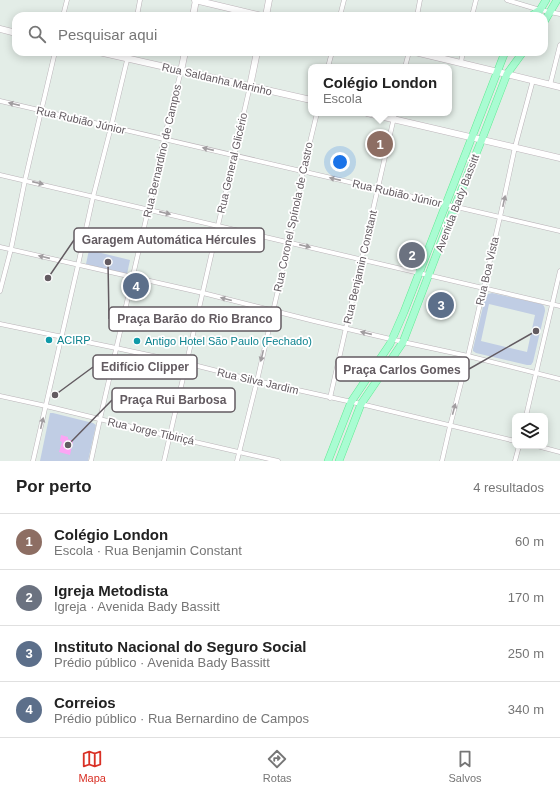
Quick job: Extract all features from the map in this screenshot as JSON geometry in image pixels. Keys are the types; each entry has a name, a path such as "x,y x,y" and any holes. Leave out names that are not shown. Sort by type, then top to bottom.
{"main road":[{"path":"537,12 546,0"},
{"path":"548,16 558,0"},
{"name":"Avenida Bady Bassitt","path":"328,461 351,402 392,339 404,312 503,56"},
{"name":"Avenida Bady Bassitt","path":"340,461 361,404 404,342 507,74 520,56"}],"street":[{"path":"65,12 67,0"},
{"path":"138,12 140,0"},
{"path":"194,12 196,0 246,12"},
{"path":"267,12 269,0"},
{"path":"341,12 344,0"},
{"path":"418,12 420,0"},
{"path":"473,12 476,0"},
{"path":"507,0 540,10 560,14"},
{"path":"0,30 12,32"},
{"path":"550,85 560,45"},
{"path":"0,291 11,249 25,180 54,56"},
{"path":"33,461 93,197 128,56"},
{"name":"Rua Saldanha Marinho","path":"131,56 181,71 308,99"},
{"name":"Rua Bernardino de Campos","path":"91,461 132,277 184,56"},
{"name":"Rua General Glicério","path":"164,461 256,56"},
{"path":"433,56 560,87"},
{"path":"461,62 463,56"},
{"name":"Rua Boa Vista","path":"442,461 468,356 515,147 533,80"},
{"name":"Rua Rubião Júnior","path":"0,101 560,231"},
{"name":"Rua Coronel Spínola de Castro","path":"237,461 289,242 303,171 316,116"},
{"path":"394,116 471,137 560,158"},
{"name":"Rua Benjamin Constant","path":"330,398 394,116"},
{"path":"0,175 560,306"},
{"path":"0,247 203,293 560,378"},
{"path":"527,413 560,270"},
{"name":"Rua Silva Jardim","path":"0,324 186,363 512,440"},
{"name":"Rua Jorge Tibiriçá","path":"0,396 278,461"},
{"path":"515,461 518,449"},
{"path":"548,449 560,452"}],"shaded area":[{"path":"89,250 130,260 127,274 86,264"},
{"path":"492,293 541,304 544,306 545,311 531,365 476,353 473,351 485,298 488,294","holes":["489,304 535,315 527,352 481,341"]},
{"path":"50,413 96,425 88,461 40,461"},
{"path":"61,435 68,437 68,439 73,441 70,455 59,452 62,442 60,441"}],"place":[{"name":"Colégio London","path":"380,144"},
{"name":"Igreja Metodista","path":"412,255"},
{"name":"Praça Barão do Rio Branco","path":"108,262"},
{"name":"Garagem Automática Hércules","path":"48,278"},
{"name":"Correios","path":"136,286"},
{"name":"Instituto Nacional do Seguro Social","path":"441,305"},
{"name":"Praça Carlos Gomes","path":"536,331"},
{"name":"ACIRP","path":"49,340"},
{"name":"Antigo Hotel São Paulo (Fechado)","path":"137,341"},
{"name":"Edifício Clipper","path":"55,395"},
{"name":"Praça Rui Barbosa","path":"68,445"}]}
